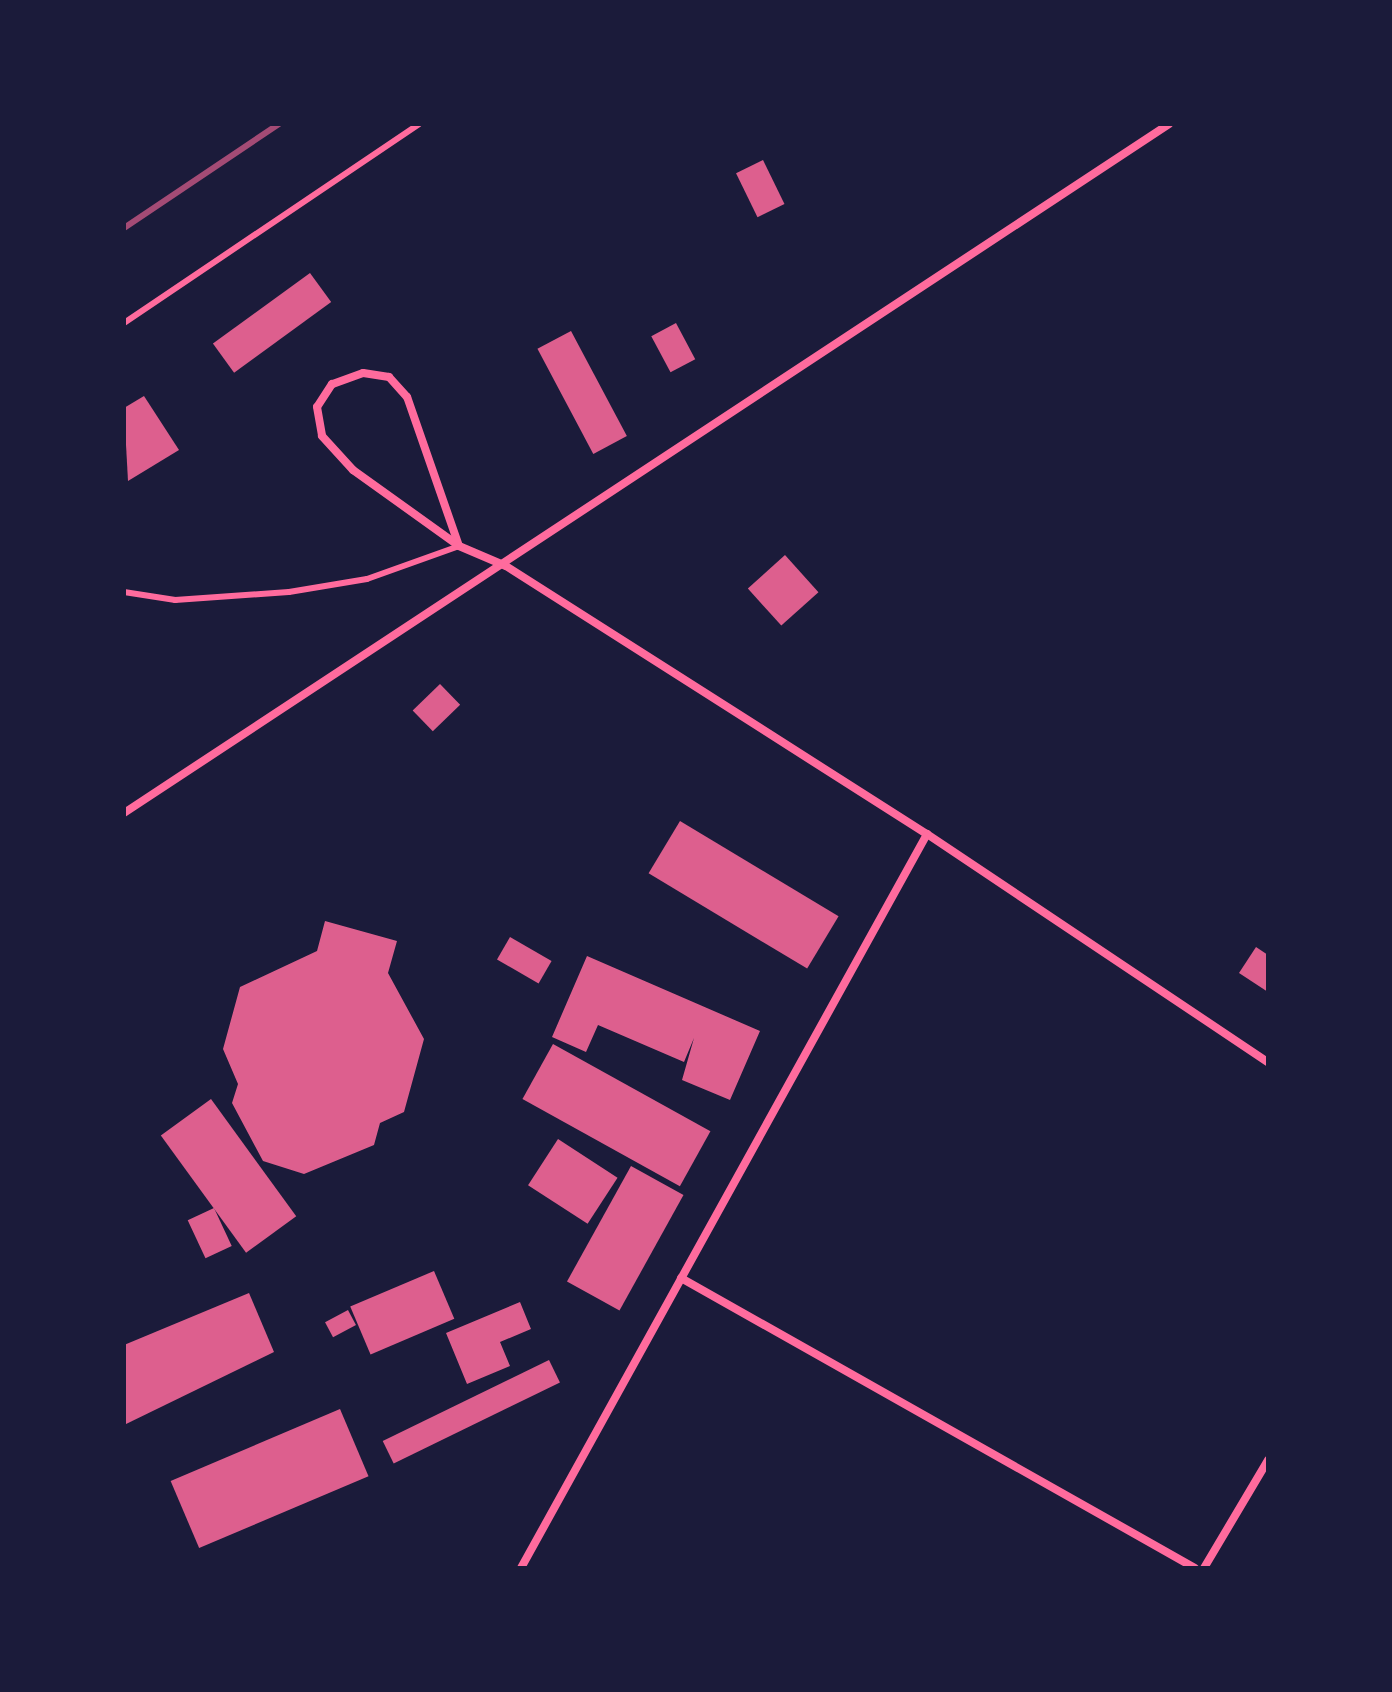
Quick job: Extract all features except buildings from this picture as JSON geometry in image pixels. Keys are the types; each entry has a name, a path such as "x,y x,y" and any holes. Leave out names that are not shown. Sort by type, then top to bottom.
{"street":[{"path":"124,813 506,566 1169,124"},
{"path":"459,546 407,397 389,377 363,373 332,384 317,407 322,436 353,470 459,546 506,566 927,834 1268,1062"},
{"path":"521,1568 927,834"},
{"path":"681,1278 1195,1568"},
{"path":"1204,1568 1268,1460"}],"lane":[{"path":"124,323 419,124"},
{"path":"124,592 175,600 289,592 367,579 459,546"}],"railway":[{"path":"124,228 279,124"}]}
